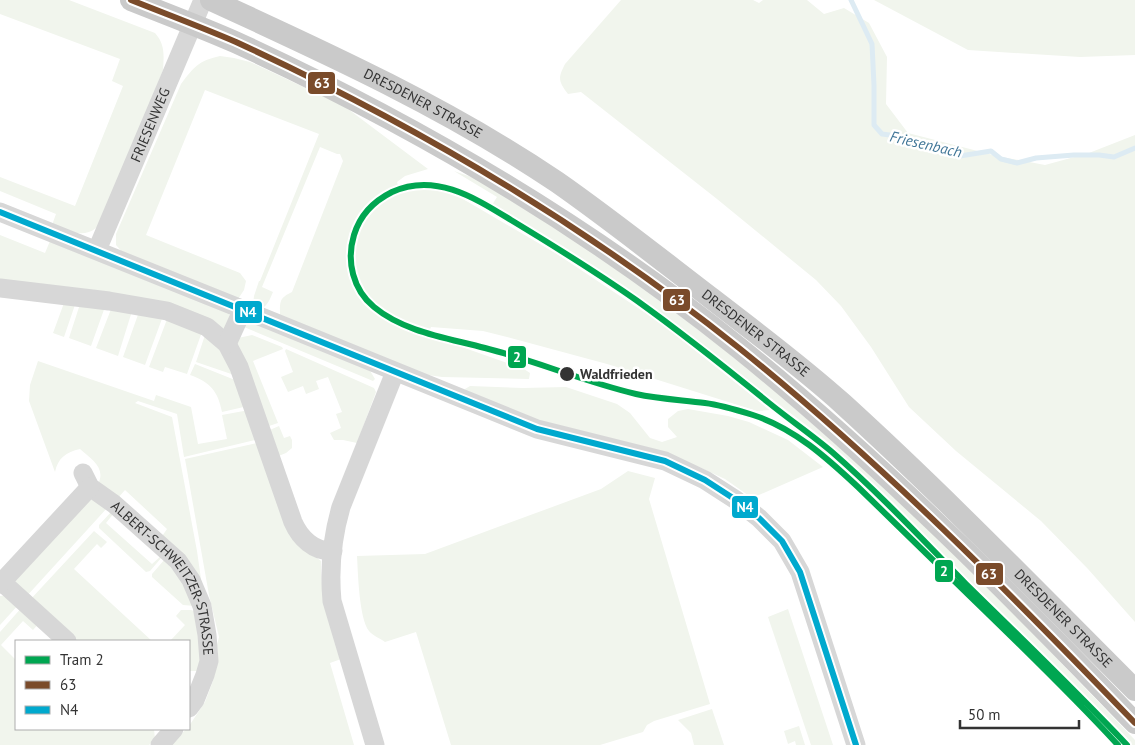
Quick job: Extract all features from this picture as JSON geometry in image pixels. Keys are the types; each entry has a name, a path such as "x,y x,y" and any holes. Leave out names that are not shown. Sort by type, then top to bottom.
{"main road":[{"path":"131,0 234,42 389,118 532,202 619,258 738,347 892,481 1135,723"},
{"name":"DRESDENER STRASSE","path":"211,0 289,35 368,74 460,123 556,182 635,239 754,331 841,403 961,516 1135,690"}],"street":[{"name":"FRIESENWEG","path":"97,250 203,0"},
{"path":"0,212 537,429 665,461 705,480 759,518 782,541 800,572 856,745"},
{"path":"0,288 109,301 167,311 207,326 227,344 239,367 298,533 306,541 323,551 332,551"},
{"path":"227,344 243,309"},
{"path":"375,745 332,601 330,578 336,525 341,507 395,372"},
{"name":"ALBERT-SCHWEITZER-STRASSE","path":"1,583 87,480 178,561 191,580 202,606 208,635 208,661 205,675 195,700 190,707"},
{"path":"1,583 66,640"}],"shaded area":[{"path":"0,0 69,0 155,33 161,41 164,55 163,70 107,211 99,225 91,231 80,233 52,225 56,214 0,191 0,177 75,206 123,86 112,81 120,59 0,14"},
{"path":"621,0 753,0 759,3 763,0 807,0 824,14 844,8 869,23 887,57 886,104 908,133 997,156 1045,165 1089,153 1135,135 1135,622 1088,569 1041,521 956,451 909,407 871,347 841,306 816,280 581,92 568,94 562,86 560,79 565,64"},
{"path":"874,0 1135,0 1135,55 1080,57 968,50"},
{"path":"220,56 250,62 344,106 428,169 405,176 397,182 400,192 424,187 451,192 557,254 662,324 770,410 757,411 607,364 483,331 431,327 428,335 524,369 530,373 529,379 442,377 421,374 280,315 281,301 292,292 343,161 340,154 320,147 262,287 273,292 272,295 267,304 261,309 253,305 259,281 319,134 205,90 146,235 240,273 246,281 244,290 238,299 123,253 116,245 116,234 181,84 189,73 201,63"},
{"path":"454,171 477,179 577,242 630,278 739,360 896,497 1017,617 1135,740 1135,745 1131,745 1097,712 918,532 806,428 693,338 614,283 492,205 497,197"},
{"path":"0,235 45,253 50,241 229,313 231,319 228,327 223,329 0,283"},
{"path":"77,299 64,337 53,333 64,303"},
{"path":"80,304 106,304 91,346 69,338"},
{"path":"113,304 133,308 118,356 96,348"},
{"path":"140,309 163,316 145,365 123,357"},
{"path":"169,314 203,329 187,374 165,367 163,372 149,367"},
{"path":"254,321 369,369 375,379 373,381 244,327 248,322"},
{"path":"206,332 240,377 196,362"},
{"path":"252,335 283,349 253,361 278,423 266,427 236,341 238,338"},
{"path":"286,349 374,388 376,392 357,443 334,440 330,433 341,428 336,414 342,412 328,377 316,381 319,389 306,394 303,386 288,392 281,377 293,372 285,351"},
{"path":"38,361 154,401 156,395 191,407 198,444 227,439 222,415 249,410 259,439 184,457 177,414 138,401 135,403 172,417 203,593 160,539 167,529 125,490 117,499 99,482 99,468 80,449 63,456 55,472 29,401 30,385"},
{"path":"195,364 235,380 248,406 222,412 218,398 212,388 190,375"},
{"path":"470,386 566,387 617,404 630,413 650,438 662,442 677,437 668,427 668,419 678,411 688,409 728,416 749,422 788,440 823,467 752,498 725,479 699,467 517,415 466,392 465,389"},
{"path":"279,426 284,438 290,436 292,448 276,457 265,432"},
{"path":"262,442 306,549 321,561 324,599 341,659 330,663 354,745 171,745 185,730 190,730 190,724 205,702 213,681 218,657 217,645 219,637 209,595 185,459"},
{"path":"628,471 655,478 649,499 710,704 654,721 647,725 643,732 600,745 451,745 416,632 385,642 370,632 366,625 360,595 357,556 425,554 601,489"},
{"path":"88,499 100,501 108,507 25,598 17,590 15,579"},
{"path":"112,511 114,513 106,523 152,564 162,557 150,571 146,572 99,528 99,525"},
{"path":"94,531 107,542 101,548 97,544 74,569 151,640 71,640 29,601"},
{"path":"165,559 174,568 195,606 183,605 152,577 152,574"},
{"path":"11,595 20,603 0,625 0,596"},
{"path":"23,606 40,622 33,630 23,621 1,645 15,659 15,730 154,730 155,739 149,745 0,745 0,632"},
{"path":"788,609 833,745 811,745 768,617"},
{"path":"181,610 197,612 201,626 200,670 190,671 190,640 171,640 185,625 176,616"},
{"path":"712,709 724,745 694,745 691,733 678,720"},
{"path":"799,726 805,745 796,745 795,741 788,744 784,731"}],"waterway":[{"name":"Friesenbach","path":"851,0 872,44 874,125 882,134 897,136 960,156 991,151 1001,159 1017,163 1036,158 1074,155 1114,157 1135,148"}],"tram line":[{"name":"2","path":"1118,745 1051,676 858,487 822,455 796,436 768,421 723,406 645,396 598,384 504,353 427,333 386,316 374,307 361,292 356,284 351,265 354,235 368,209 392,192 408,187 424,185 454,190 469,196 575,259 636,300 824,446 867,484 1127,745"}],"transit line":[{"name":"63","path":"131,0 236,42 368,107 433,142 559,219 680,303 792,391 893,482 992,577 1135,723"},
{"name":"N4","path":"0,212 537,429 665,461 705,480 759,518 782,541 800,572 856,745"}],"place":[{"name":"Waldfrieden","path":"567,374"}]}
